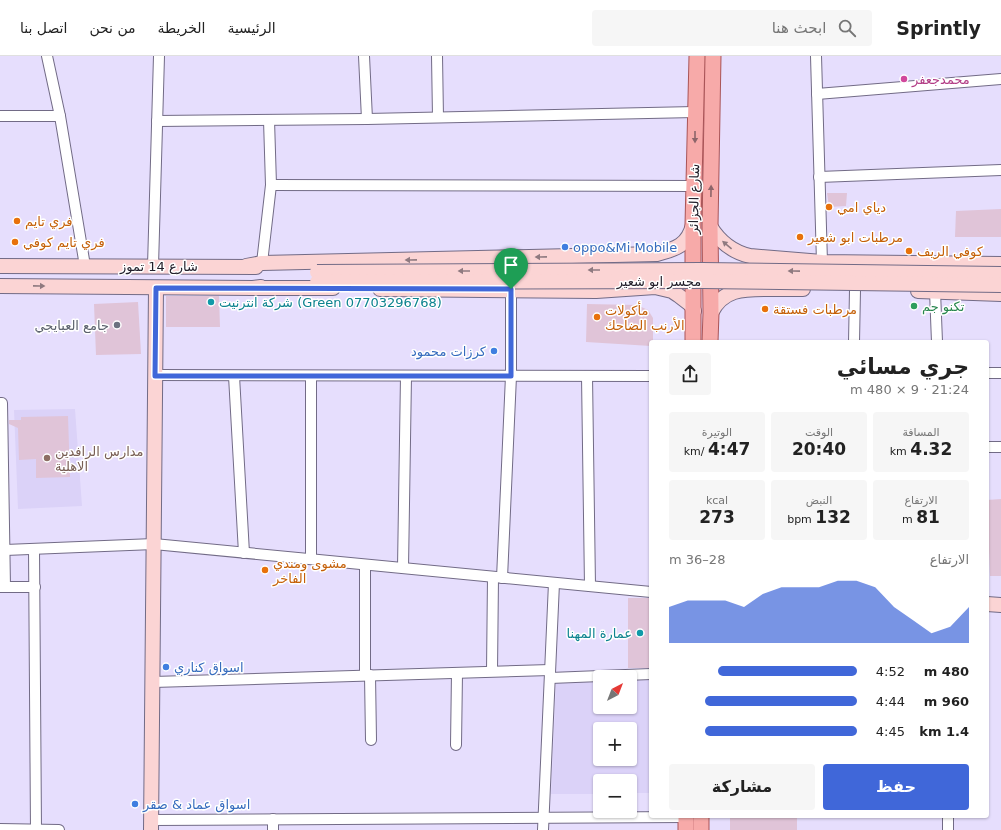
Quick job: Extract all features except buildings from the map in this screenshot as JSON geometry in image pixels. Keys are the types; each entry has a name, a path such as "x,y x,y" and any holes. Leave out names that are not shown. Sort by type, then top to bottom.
{"main road":[{"name":"شارع الجزائر","path":"693,340 693,225 697,56"},
{"name":"شارع الجزائر","path":"710,340 710,226 713,56"},
{"path":"246,266 262,263 650,254 670,250 680,245 687,240 693,225"},
{"path":"710,226 714,233 733,250 750,256 822,262 1001,264"},
{"path":"650,254 662,260 667,265 669,274 664,283 655,287"},
{"path":"750,256 740,259 734,264 732,269 732,276 735,282 750,289"},
{"name":"شارع 14 تموز","path":"0,266 246,266 317,277"},
{"name":"مجسر ابو شعير","path":"317,277 702,270 1001,274"},
{"name":"شارع 14 تموز","path":"0,286 254,288 285,284 317,277"},
{"name":"مجسر ابو شعير","path":"317,277 702,280 1001,285"},
{"path":"254,288 596,290 655,287 663,288 678,295 691,305 694,311"},
{"path":"151,825 156,288"},
{"path":"711,313 715,304 723,297 741,290 750,289 935,291 1001,294"},
{"path":"989,604 1001,605"},
{"path":"690,820 701,830"}],"street":[{"path":"47,56 60,116 85,266"},
{"path":"153,266 159,56"},
{"path":"364,56 366,119"},
{"path":"437,56 438,118"},
{"path":"816,56 822,262"},
{"path":"817,94 1001,79"},
{"path":"157,121 438,118 695,112"},
{"path":"0,116 60,116"},
{"path":"262,263 271,185 269,120"},
{"path":"819,177 1001,170"},
{"path":"271,185 695,186"},
{"path":"492,671 511,376 511,289"},
{"path":"854,340 855,290"},
{"path":"935,291 937,340"},
{"path":"989,373 1001,373"},
{"path":"155,376 649,376"},
{"path":"234,376 244,553"},
{"path":"311,376 311,559"},
{"path":"403,568 406,376"},
{"path":"587,376 590,586"},
{"path":"0,403 2,403 5,550 3,587 35,587"},
{"path":"989,447 1001,447"},
{"path":"5,550 154,544 649,592"},
{"path":"34,549 36,830"},
{"path":"365,565 367,675 371,740"},
{"path":"543,830 554,583"},
{"path":"153,682 492,671 550,674 649,674"},
{"path":"456,745 457,672"},
{"path":"151,825 273,819 543,818 690,820"},
{"path":"948,818 948,830"},
{"path":"273,819 273,830"},
{"path":"0,829 59,830"}],"shaded area":[{"name":"مدارس الرافدين اﻻهلية","path":"75,409 82,506 18,509 14,410"},
{"path":"649,679 649,793 637,793 637,774 593,774 593,794 551,794 556,683 593,681 593,714 637,714 637,680"}],"place":[{"name":"محمدجعفر","path":"904,79"},
{"name":"دياي امي","path":"829,207"},
{"name":"فري تايم","path":"17,221"},
{"name":"مرطبات ابو شعير","path":"800,237"},
{"name":"فري تايم كوفي","path":"15,242"},
{"name":"oppo&Mi Mobile","path":"565,247"},
{"name":"كوفي الريف","path":"909,251"},
{"name":"شركة انترنيت (Green 07703296768)","path":"211,302"},
{"name":"تكنو جم","path":"914,306"},
{"name":"مرطبات فستقة","path":"765,309"},
{"name":"مأكولات الأرنب الضاحك","path":"597,317"},
{"name":"جامع العبايجي","path":"117,325"},
{"name":"كرزات محمود","path":"494,351"},
{"name":"مدارس الرافدين اﻻهلية","path":"47,458"},
{"name":"مشوى ومندي الفاخر","path":"265,570"},
{"name":"عمارة المهنا","path":"640,633"},
{"name":"اسواق كناري","path":"166,667"},
{"name":"اسواق عماد & صقر","path":"135,804"}],"route":[{"path":"156,288 511,289 511,376 155,376 156,288"}]}
